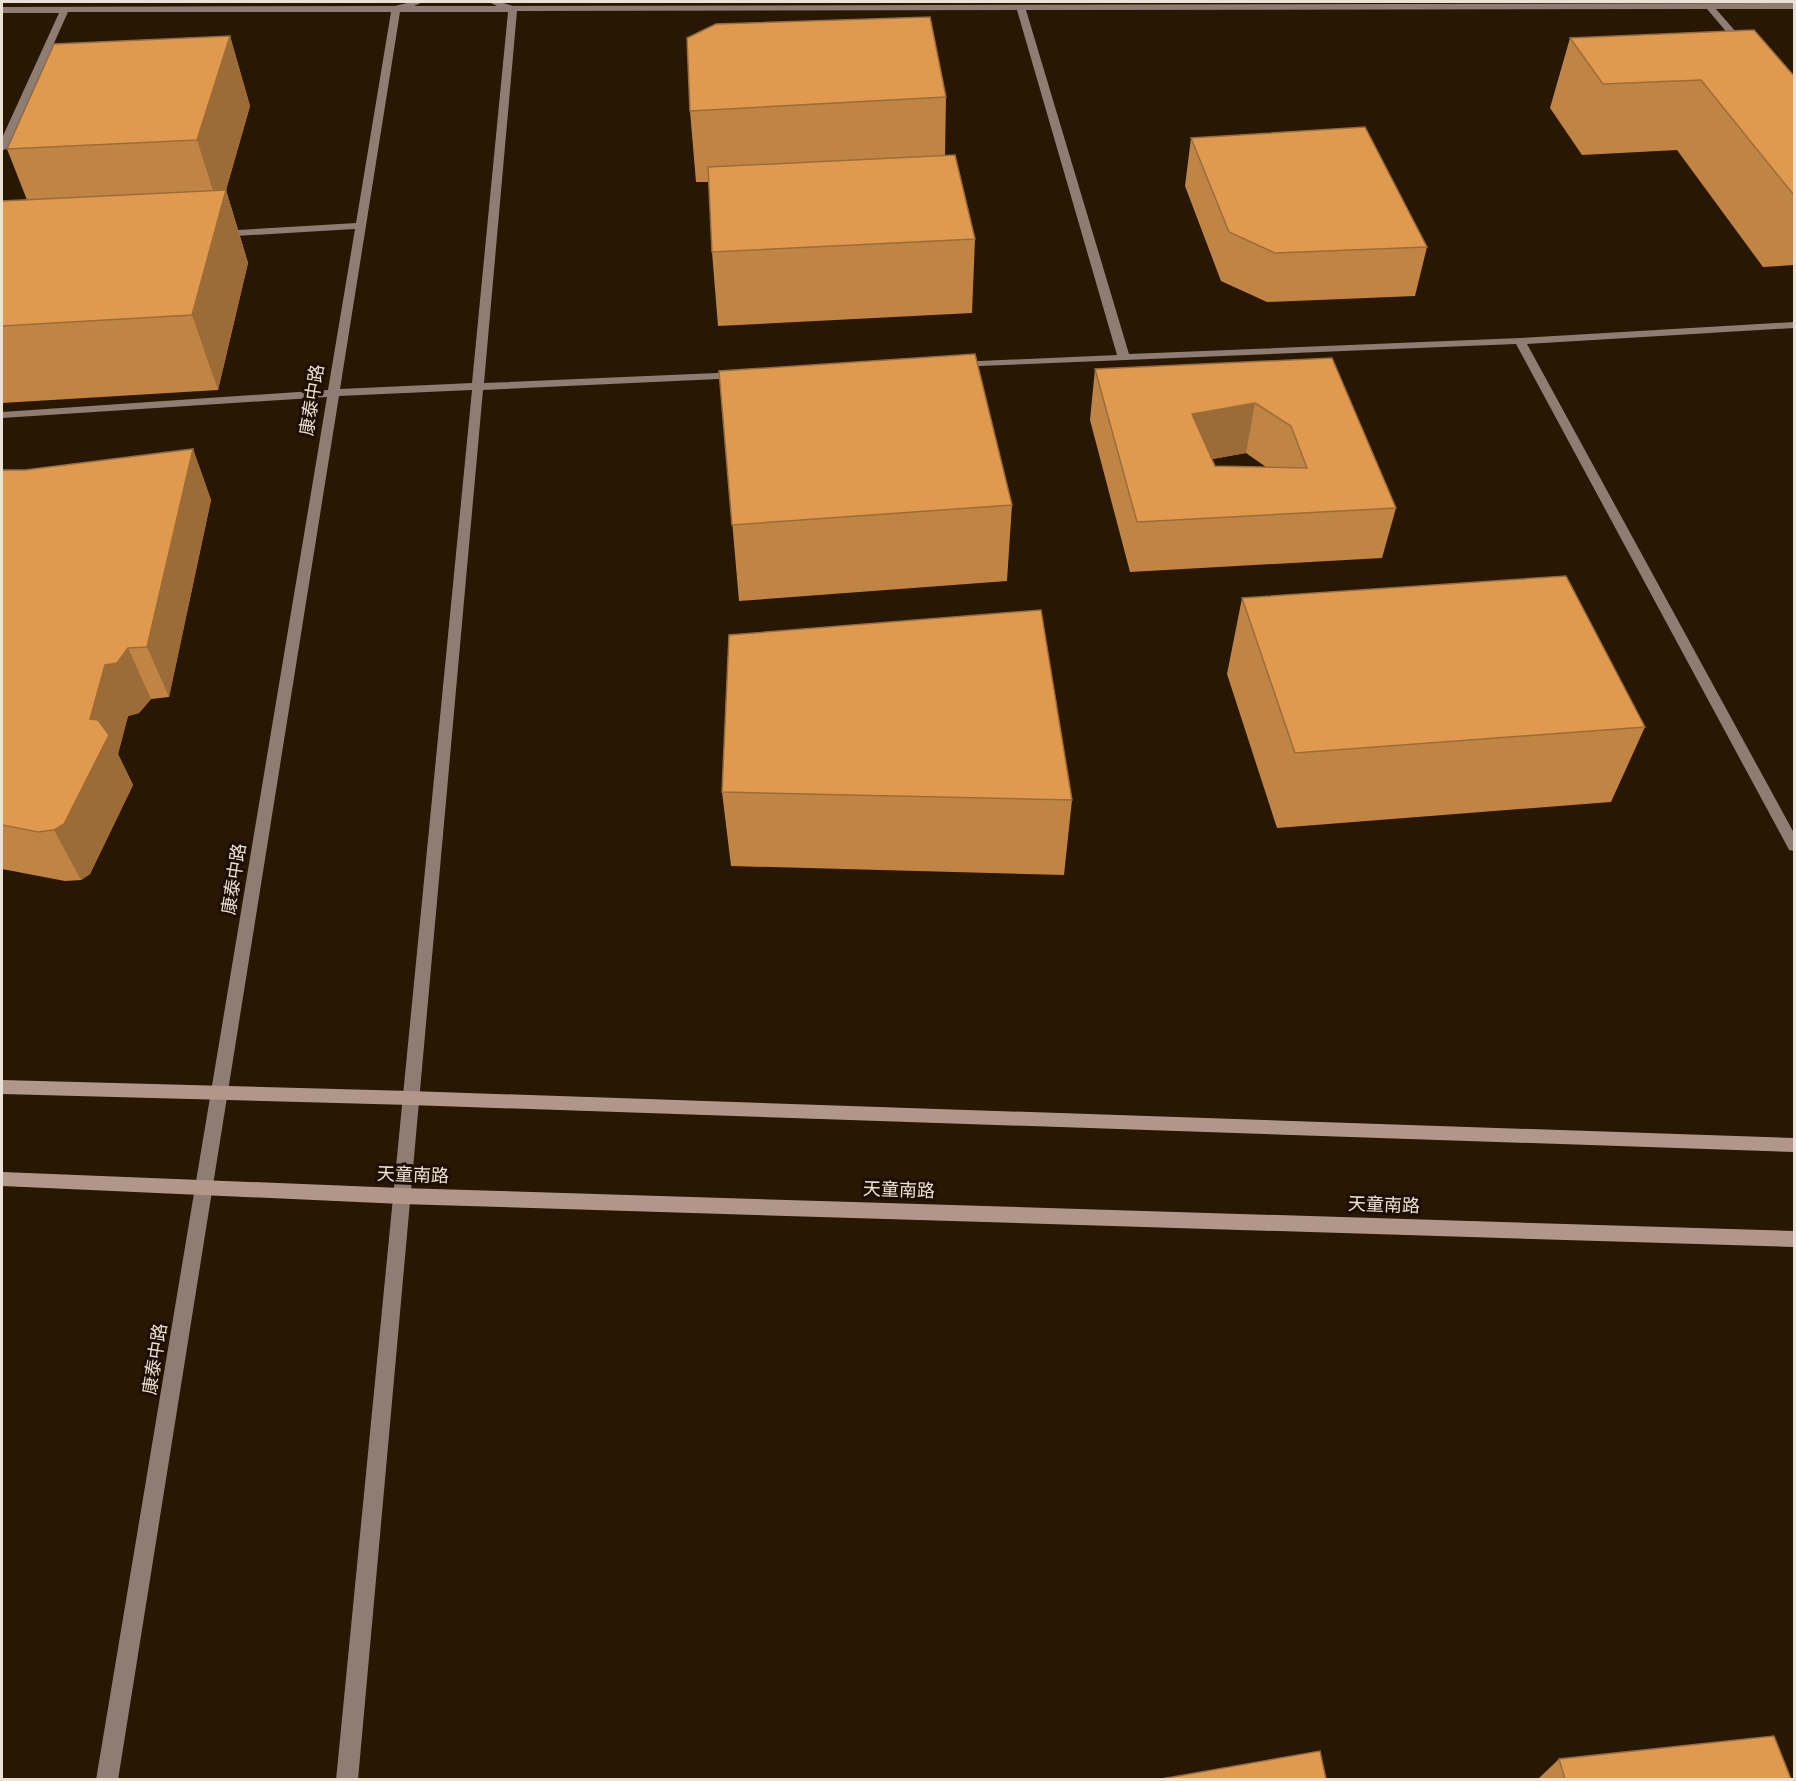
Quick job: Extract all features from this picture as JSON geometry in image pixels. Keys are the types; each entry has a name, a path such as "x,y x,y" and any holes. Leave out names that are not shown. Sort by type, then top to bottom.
{"main road":[{"path":"2,1087 410,1098 1794,1145"},
{"name":"天童南路","path":"2,1179 401,1196 1794,1239"}],"street":[{"path":"396,9 418,2"},
{"path":"493,2 513,9"},
{"path":"1709,6 1748,51"},
{"path":"2,10 1794,6"},
{"path":"1021,8 1124,358"},
{"name":"康泰中路","path":"106,1779 396,9"},
{"path":"347,1779 513,9"},
{"path":"2,148 65,10"},
{"path":"205,235 360,226"},
{"path":"944,366 1520,341 1794,325"},
{"path":"1520,341 1794,846"},
{"path":"2,415 333,393 752,375"}],"building":[{"path":"930,17 946,97 690,111 687,38 716,24"},
{"path":"1754,30 1794,76 1794,194 1701,80 1603,84 1570,38"},
{"path":"230,36 197,140 7,149 54,44"},
{"path":"1365,127 1427,247 1275,253 1229,232 1191,138"},
{"path":"955,155 975,239 712,252 708,167"},
{"path":"226,190 192,315 2,326 2,201"},
{"path":"975,354 1012,505 732,525 719,371"},
{"path":"1332,358 1396,508 1137,522 1095,369","holes":["1255,403 1291,426 1307,468 1215,466 1192,414"]},
{"path":"193,449 147,647 128,648 117,663 105,665 90,719 98,720 109,735 64,824 54,830 38,832 2,825 2,470 25,470"},
{"path":"1566,576 1645,727 1295,753 1242,598"},
{"path":"1041,610 1072,800 722,792 729,635"},
{"path":"1774,1736 1791,1779 1565,1779 1559,1759"},
{"path":"1320,1751 1326,1779 1161,1779"}]}
